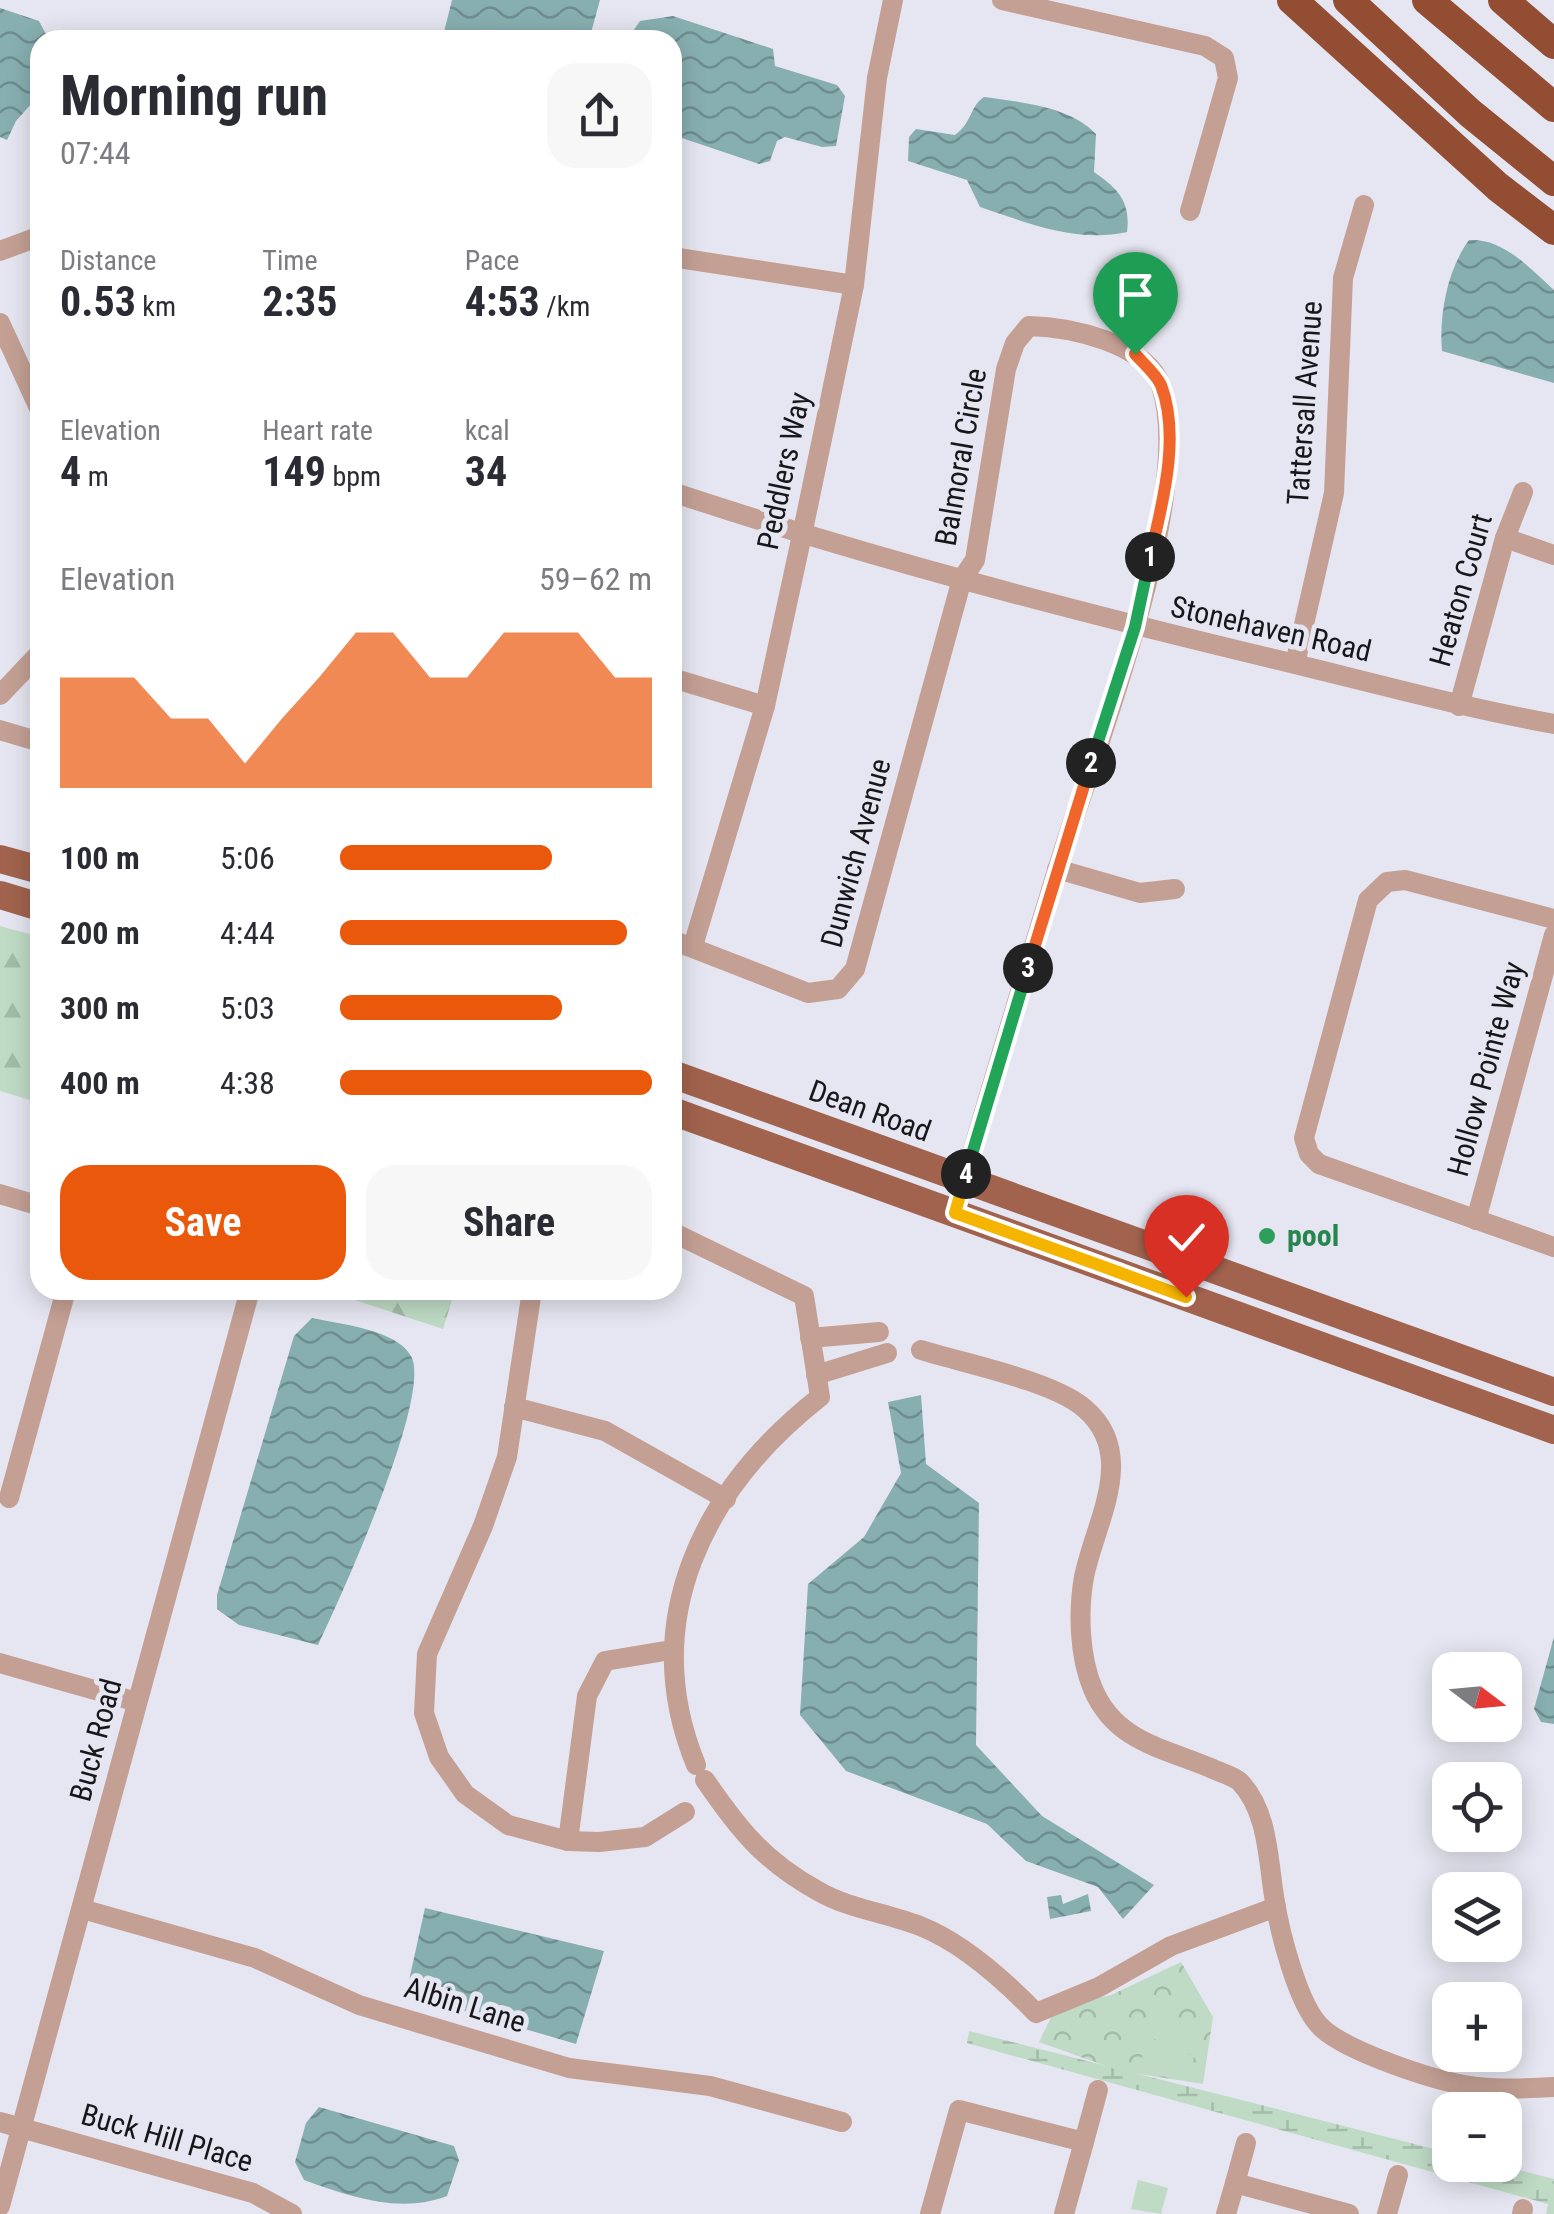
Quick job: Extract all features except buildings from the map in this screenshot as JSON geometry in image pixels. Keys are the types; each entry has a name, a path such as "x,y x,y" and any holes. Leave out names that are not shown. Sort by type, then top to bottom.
{"highway":[{"path":"1292,0 1498,187 1554,230"},
{"path":"1348,0 1470,114 1554,181"},
{"path":"1427,0 1554,107"},
{"path":"1503,0 1554,44"},
{"path":"1498,187 1527,228 1554,253"}],"main road":[{"path":"0,859 30,867"},
{"path":"0,896 30,904"},
{"name":"Dean Road","path":"682,1078 1554,1395"},
{"path":"682,1115 1550,1428"}],"street":[{"name":"Peddlers Way","path":"683,943 765,706 854,285 877,78 893,0"},
{"path":"1002,0 1205,46 1224,58 1228,78 1190,211"},
{"name":"Tattersall Avenue","path":"1295,664 1334,494 1343,278 1364,204"},
{"path":"0,251 30,240"},
{"path":"682,259 854,285"},
{"path":"0,323 30,388"},
{"name":"Balmoral Circle","path":"962,579 976,560 1006,369 1015,343 1029,326 1057,326 1135,354 1160,383 1168,435 1164,492 1135,627"},
{"name":"Heaton Court","path":"1459,706 1505,538 1523,492"},
{"name":"Stonehaven Road","path":"682,495 802,535 1135,627 1459,706 1554,724"},
{"path":"1505,538 1554,556"},
{"name":"Dunwich Avenue","path":"683,943 808,994 838,989 855,969 962,579"},
{"path":"955,1213 1057,869 1135,627"},
{"path":"0,696 30,664"},
{"path":"682,681 765,706"},
{"path":"0,730 30,739"},
{"path":"1057,869 1140,893 1175,889"},
{"path":"1554,919 1404,880 1376,889 1368,900 1304,1138 1309,1154 1319,1164 1554,1247"},
{"name":"Hollow Pointe Way","path":"1476,1220 1554,935"},
{"path":"0,1194 30,1203"},
{"path":"682,1237 804,1296 820,1397 757,1458 726,1499 690,1559 674,1616 671,1650 684,1734 701,1773 744,1837 821,1893 922,1926 961,1951 1036,2012 1099,1988 1170,1946 1276,1907"},
{"path":"9,1498 63,1300"},
{"name":"Buck Road","path":"0,2206 247,1300"},
{"path":"530,1300 507,1457 483,1526 427,1654 424,1713 440,1757 464,1794 508,1825 568,1841 644,1837 685,1812"},
{"path":"810,1338 879,1332"},
{"path":"921,1350 1056,1392 1084,1408 1098,1424 1114,1462 1110,1495 1083,1582 1082,1643 1092,1688 1112,1721 1143,1745 1238,1780 1258,1808 1276,1907 1305,2004 1324,2030 1366,2052 1462,2085 1554,2087"},
{"path":"816,1376 887,1353"},
{"path":"1550,1428 1554,1395"},
{"path":"514,1407 606,1430 726,1499"},
{"path":"568,1841 587,1696 605,1661 671,1650"},
{"path":"0,1663 137,1702"},
{"name":"Albin Lane","path":"82,1909 256,1958 359,2005 569,2068 710,2086 842,2122"},
{"path":"1064,2214 1098,2090"},
{"path":"930,2214 959,2110 1084,2142"},
{"name":"Buck Hill Place","path":"0,2122 254,2192 292,2214"},
{"path":"1226,2214 1246,2143"},
{"path":"1387,2214 1398,2175"},
{"path":"1234,2183 1349,2214"}],"green space":[{"path":"0,926 30,934 30,1100 0,1091"},
{"path":"355,1300 452,1300 443,1329"},
{"path":"1181,1962 1213,2017 1203,2084 1120,2071 1039,2042 1056,2007 1111,1995"},
{"path":"1149,2016 1199,2024 1196,2046 1145,2038"},
{"path":"969,2031 1432,2148 1432,2172 967,2043"},
{"path":"1144,2047 1194,2055 1191,2077 1140,2069"},
{"path":"1522,2171 1554,2179 1554,2214 1546,2214 1548,2204 1469,2182 1522,2182"},
{"path":"1138,2180 1168,2188 1161,2214 1131,2209"}],"water":[{"path":"452,0 600,0 592,30 444,30"},
{"path":"0,8 39,21 44,30 30,30 30,105 7,140 0,137"},
{"path":"673,16 773,49 775,66 837,85 845,96 836,146 822,147 785,137 777,141 770,161 759,164 682,138 682,30 634,30 640,21"},
{"path":"984,97 1059,111 1096,134 1094,172 1121,196 1127,212 1127,232 1071,233 1016,219 980,207 967,180 908,161 909,137 916,129 955,135"},
{"path":"1469,240 1505,249 1554,290 1554,383 1442,351 1446,293"},
{"path":"312,1318 366,1329 393,1340 411,1356 414,1378 409,1411 381,1499 318,1645 239,1625 217,1609 217,1595 294,1336"},
{"path":"921,1395 926,1464 979,1503 976,1745 1042,1816 1154,1885 1123,1919 1098,1887 1026,1861 987,1824 846,1771 800,1715 808,1584 864,1537 901,1473 888,1402"},
{"path":"1554,1637 1554,1724 1541,1722 1534,1709"},
{"path":"1088,1894 1091,1911 1050,1919 1047,1897 1061,1895 1063,1904"},
{"path":"425,1908 604,1951 576,2044 406,1994"},
{"path":"319,2107 454,2146 459,2160 447,2196 393,2203 304,2180 295,2162 306,2123"}],"place":[{"name":"pool","path":"1267,1236"}],"route":[{"path":"1135,354 1160,383 1168,435 1164,492 1135,627 1057,869 955,1213 1186,1297"}]}
